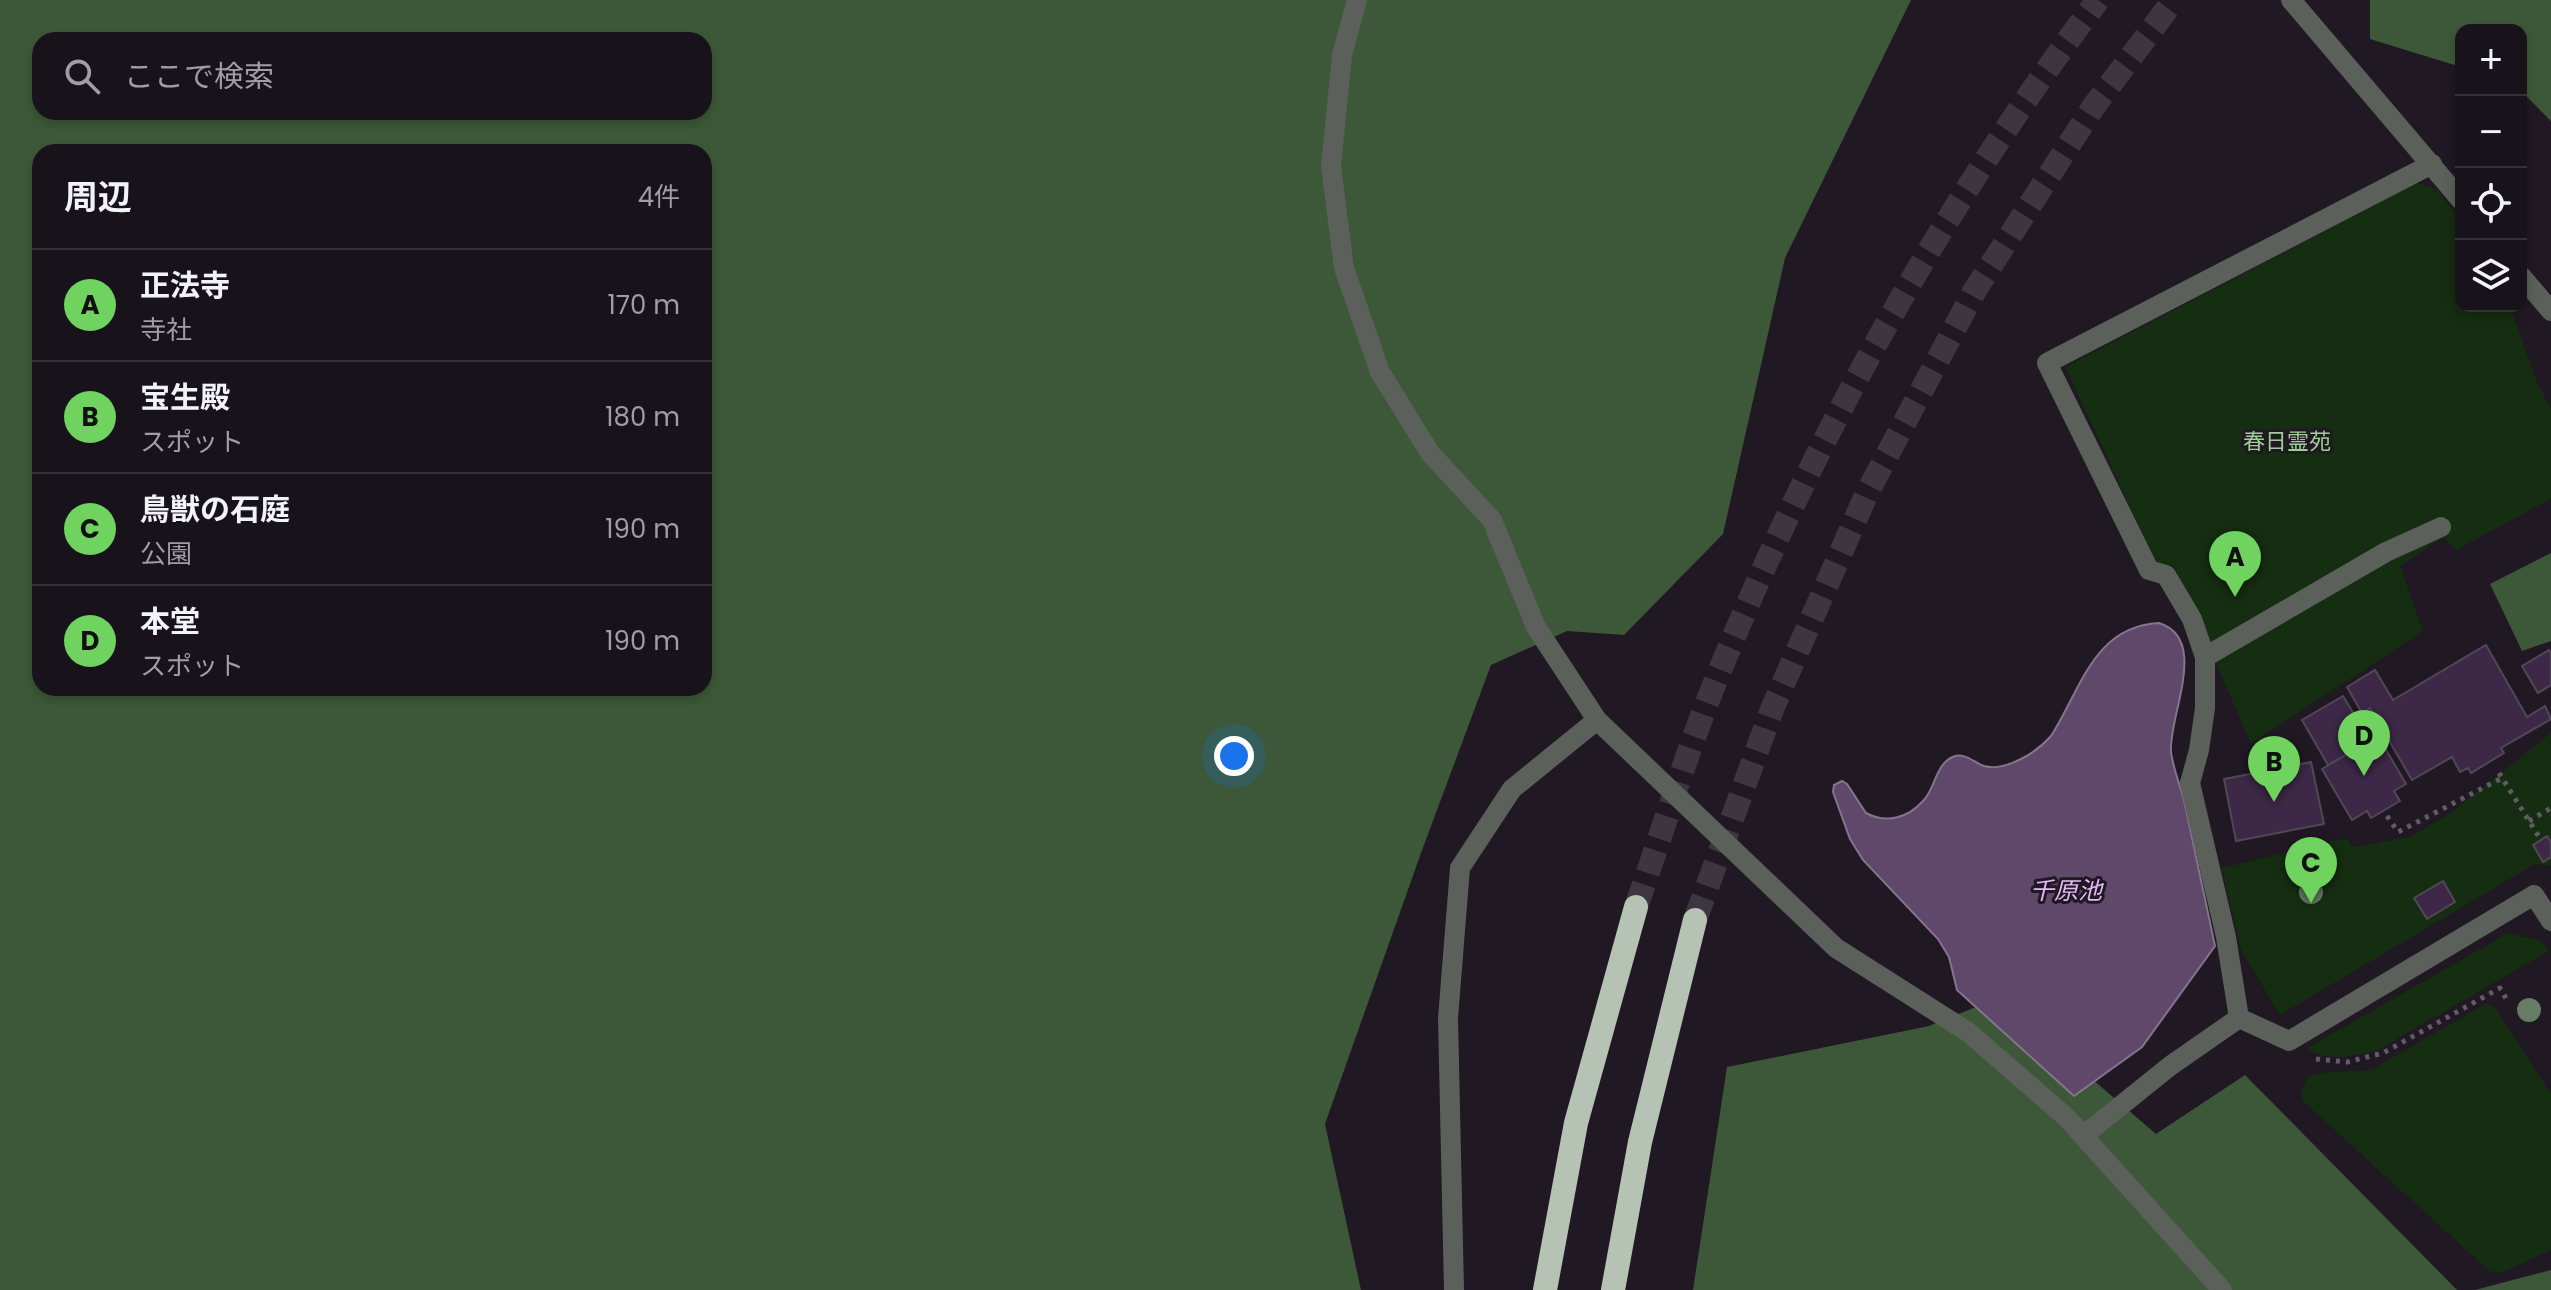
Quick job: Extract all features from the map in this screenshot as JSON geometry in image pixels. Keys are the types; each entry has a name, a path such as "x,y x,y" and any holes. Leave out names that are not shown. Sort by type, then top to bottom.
{"highway":[{"path":"1545,1290 1576,1123 1636,907"},
{"path":"1613,1290 1640,1142 1695,920"}],"street":[{"path":"1357,0 1342,55 1331,166 1344,268 1380,372 1430,453 1492,520 1536,627 1597,720 1836,948 1968,1032 2067,1118 2222,1290"},
{"path":"2291,0 2455,193"},
{"path":"2239,1018 2226,937 2190,783 2205,708 2205,657 2192,619 2166,575 2149,570 2047,363 2432,164"},
{"path":"2527,283 2551,311"},
{"path":"2205,657 2386,552 2441,527"},
{"path":"1454,1290 1448,1018 1460,868 1512,789 1597,720"},
{"path":"2239,1018 2289,1041 2534,895 2551,921"},
{"path":"2083,1136 2170,1066 2239,1018"}],"path":[{"path":"2387,816 2398,832 2500,775 2541,840"},
{"path":"2529,821 2551,808"},
{"path":"2289,1041 2314,1059 2347,1062 2383,1053 2500,988 2508,1002"}],"green space":[{"path":"0,0 1911,0 1785,258 1723,534 1624,635 1567,631 1491,665 1325,1124 1361,1290 0,1290"},
{"path":"2370,0 2551,0 2551,121 2527,97 2527,24 2455,24 2455,65 2370,39"},
{"name":"春日霊苑","path":"2417,183 2437,189 2455,213 2455,312 2512,312 2536,380 2551,409 2551,499 2456,550 2443,537 2400,566 2423,631 2251,744 2174,566 2156,563 2065,367"},
{"path":"2551,553 2551,641 2522,651 2490,584"},
{"path":"2551,733 2551,866 2535,864 2280,1015 2241,950 2221,868 2346,838 2352,847 2410,837 2452,812"},
{"path":"2508,933 2541,941 2549,951 2378,1050 2332,1057 2307,1048"},
{"path":"1998,998 2156,1134 2245,1075 2457,1290 1693,1290 1727,1067 1929,1026"},
{"path":"2487,1003 2495,1007 2551,1094 2551,1250 2501,1273 2489,1271 2303,1101 2301,1092 2308,1076 2372,1069"},
{"path":"2551,1270 2551,1290 2475,1290"}],"water":[{"name":"千原池","path":"2159,623 2174,632 2182,645 2183,680 2171,752 2215,946 2142,1047 2074,1096 1957,990 1949,957 1938,939 1863,860 1850,839 1833,792 1834,785 1842,781 1847,784 1866,813 1889,819 1911,812 1923,801 1948,759 1962,756 1993,767 2020,759 2051,736 2081,680 2104,648 2119,635 2137,627"}],"building":[{"path":"2486,645 2527,717 2545,706 2551,719 2501,748 2504,753 2471,773 2468,768 2460,772 2452,757 2412,780 2370,708 2362,713 2347,687 2375,670 2393,700"},
{"path":"2549,650 2551,685 2538,693 2522,666"},
{"path":"2343,696 2370,741 2328,765 2302,720"},
{"path":"2378,736 2406,784 2394,791 2400,801 2371,818 2367,811 2352,820 2322,769"},
{"path":"2311,762 2324,824 2236,841 2224,779"},
{"path":"2547,836 2551,842 2551,857 2543,862 2533,845"},
{"path":"2443,881 2455,902 2427,919 2414,898"}],"tunnel":[{"path":"1636,907 1714,685 1752,594 1837,417 1933,245 1985,161 2098,0"},
{"path":"1695,920 1773,707 1867,493 1975,290 2094,106 2174,0"}],"place":[{"name":"正法寺","path":"2235,597"},
{"name":"本堂","path":"2364,776"},
{"name":"宝生殿","path":"2274,802"},
{"name":"鳥獣の石庭","path":"2311,903"}]}
